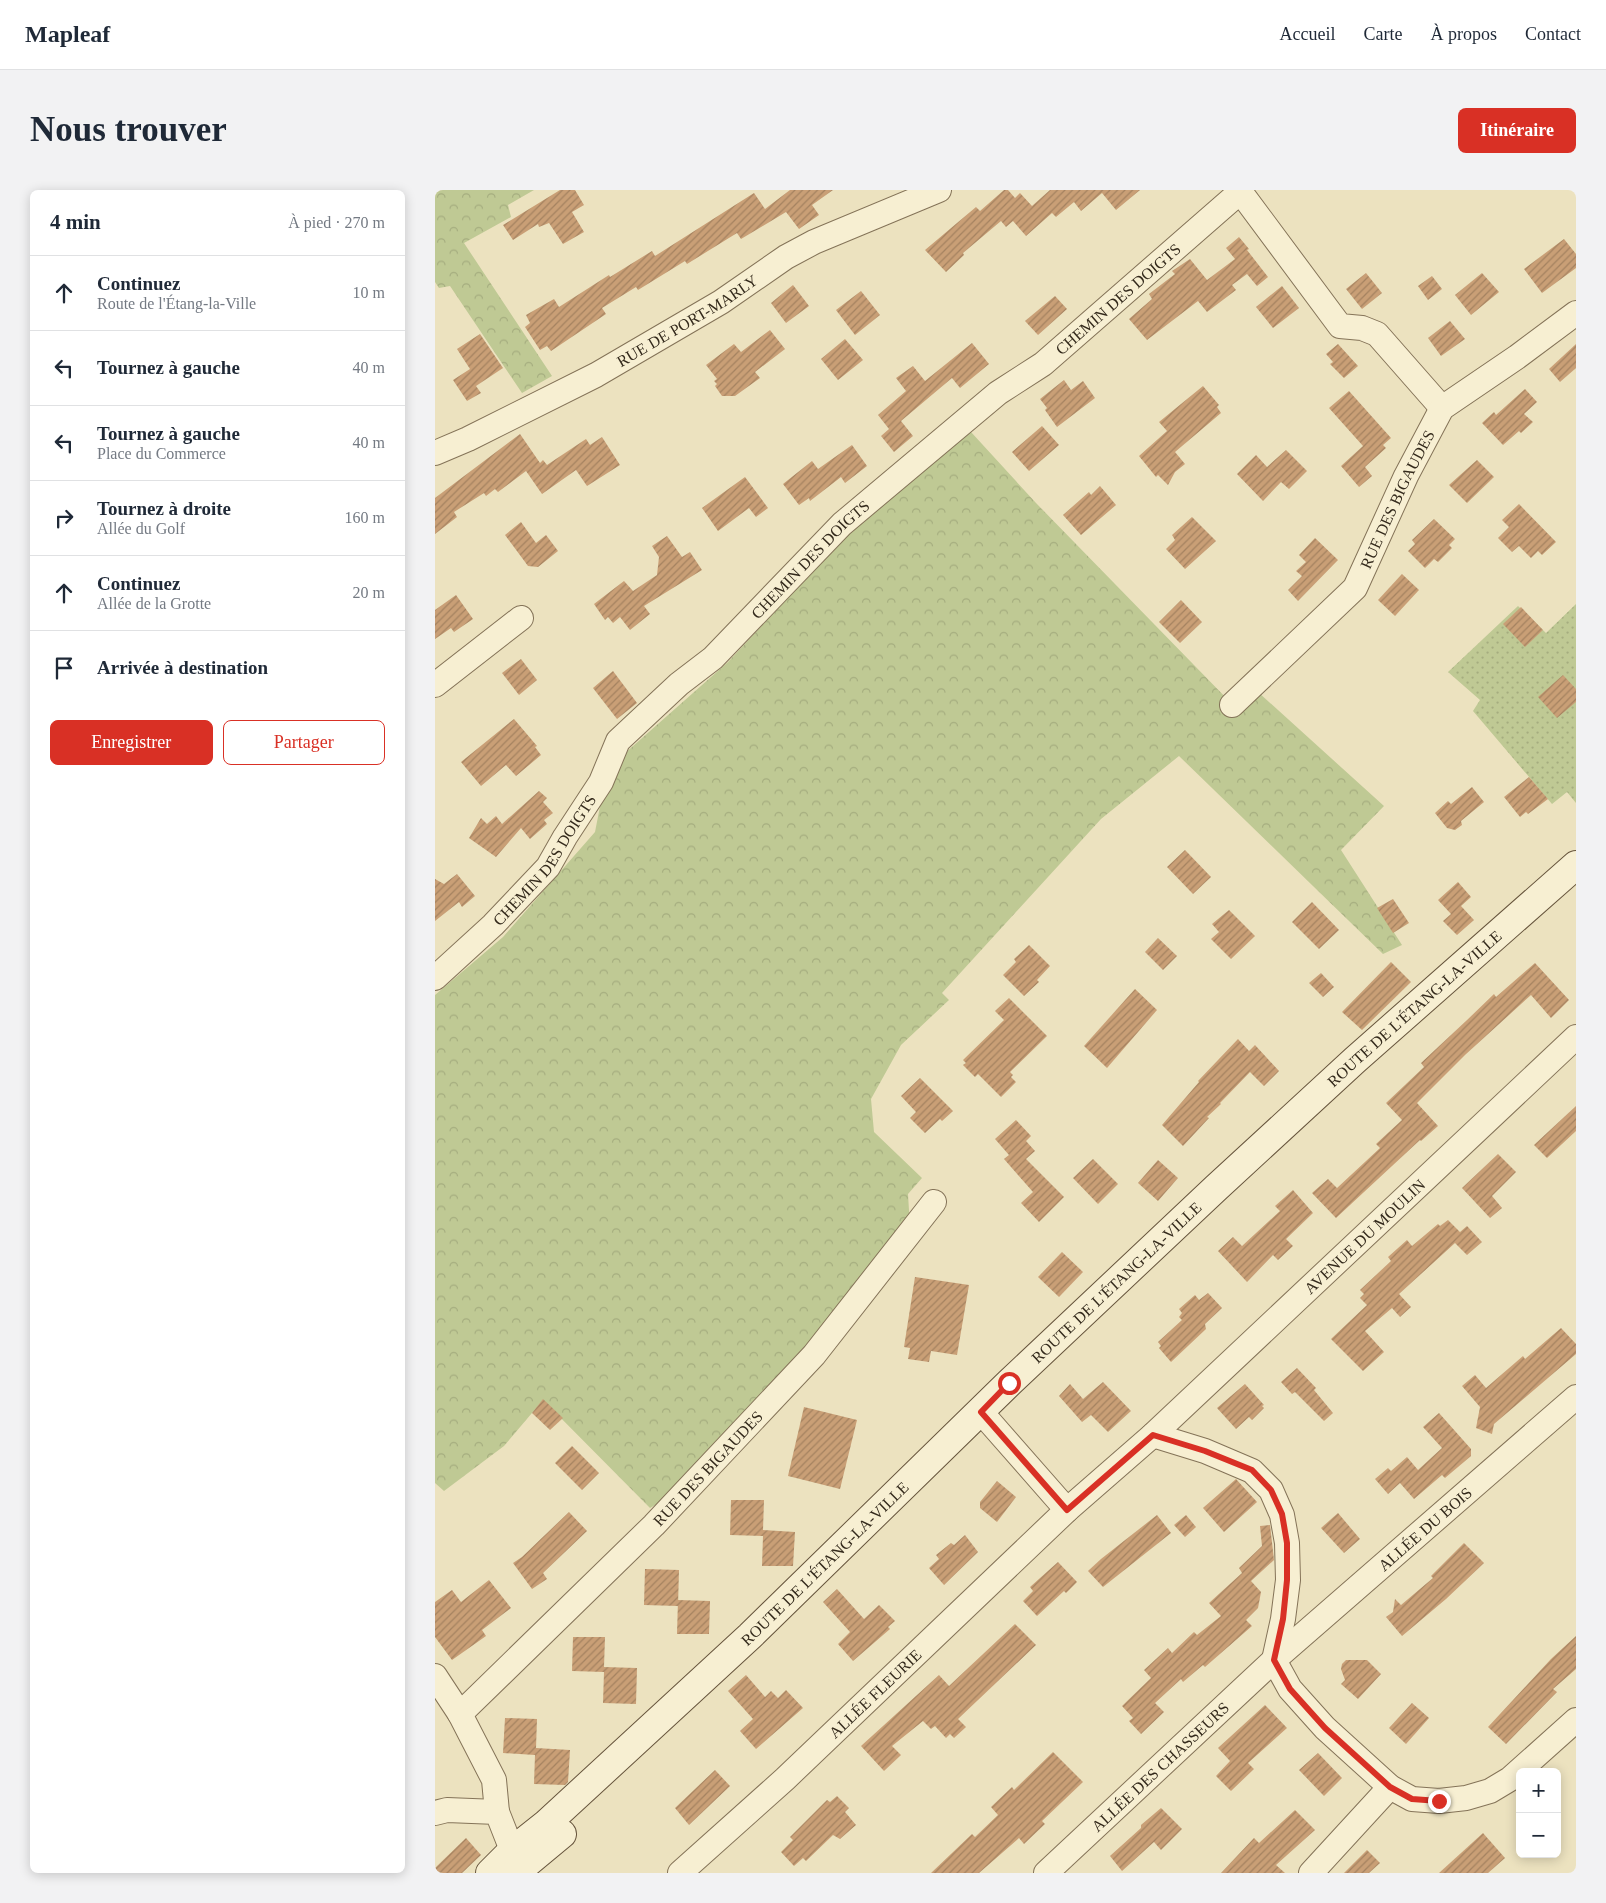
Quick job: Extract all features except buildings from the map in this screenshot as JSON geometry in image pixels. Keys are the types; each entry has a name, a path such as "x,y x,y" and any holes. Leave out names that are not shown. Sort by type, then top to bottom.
{"street":[{"name":"RUE DE PORT-MARLY","path":"435,453 469,439 596,375 721,302 787,256 814,242 939,190"},
{"path":"1239,191 1341,326 1362,328 1377,334 1442,408"},
{"name":"CHEMIN DES DOIGTS","path":"435,978 493,925 548,867 601,782 618,741 679,684 713,658 842,524 999,393 1043,364 1239,191"},
{"name":"RUE DES BIGAUDES","path":"1232,705 1355,588 1406,476 1442,408 1517,357 1576,313"},
{"path":"435,685 521,618"},
{"name":"ROUTE DE L'ÉTANG-LA-VILLE","path":"490,1873 517,1867 559,1837 630,1758 688,1704 754,1653 985,1417 1216,1188 1355,1060 1576,865"},
{"name":"ROUTE DE L'ÉTANG-LA-VILLE","path":"985,1417 1219,1200 1576,886"},
{"name":"AVENUE DU MOULIN","path":"1067,1510 1153,1435 1576,1037"},
{"name":"RUE DES BIGAUDES","path":"460,1714 654,1525 814,1355 934,1202"},
{"name":"ALLÉE DU BOIS","path":"1274,1660 1576,1398"},
{"path":"985,1417 1067,1510"},
{"path":"1153,1435 1205,1451 1252,1470 1271,1490 1282,1514 1287,1543 1287,1580 1283,1619 1274,1660 1290,1689 1325,1728 1390,1787 1412,1799 1439,1801 1466,1798 1490,1791 1510,1779 1576,1720"},
{"name":"ALLÉE FLEURIE","path":"680,1873 785,1779 1067,1510"},
{"name":"ALLÉE DES CHASSEURS","path":"1046,1873 1274,1660"},
{"path":"435,1676 460,1714 494,1780 497,1812 517,1867"},
{"path":"1311,1873 1390,1787"},
{"path":"435,1813 447,1810 497,1812"}],"green space":[{"path":"435,190 534,190 508,205 511,217 464,243 552,376 522,393 450,286 439,288 435,282"},
{"path":"971,432 1036,503 1232,704 1258,692 1384,806 1341,850 1402,945 1383,954 1179,756 1101,819 942,993 949,1000 901,1045 871,1099 874,1132 922,1178 908,1194 910,1227 808,1357 667,1498 650,1508 543,1400 504,1446 444,1491 435,1483 435,995 503,937 595,832 603,791 624,754 728,662 850,531"},
{"path":"1576,604 1576,803 1567,792 1552,804 1473,711 1480,700 1448,672 1518,606 1546,633"}],"route":[{"path":"1009,1383 981,1412 1067,1510 1153,1435 1205,1451 1252,1470 1271,1490 1282,1514 1287,1543 1287,1580 1283,1619 1274,1660 1290,1689 1325,1728 1390,1787 1412,1799 1439,1801"}]}
